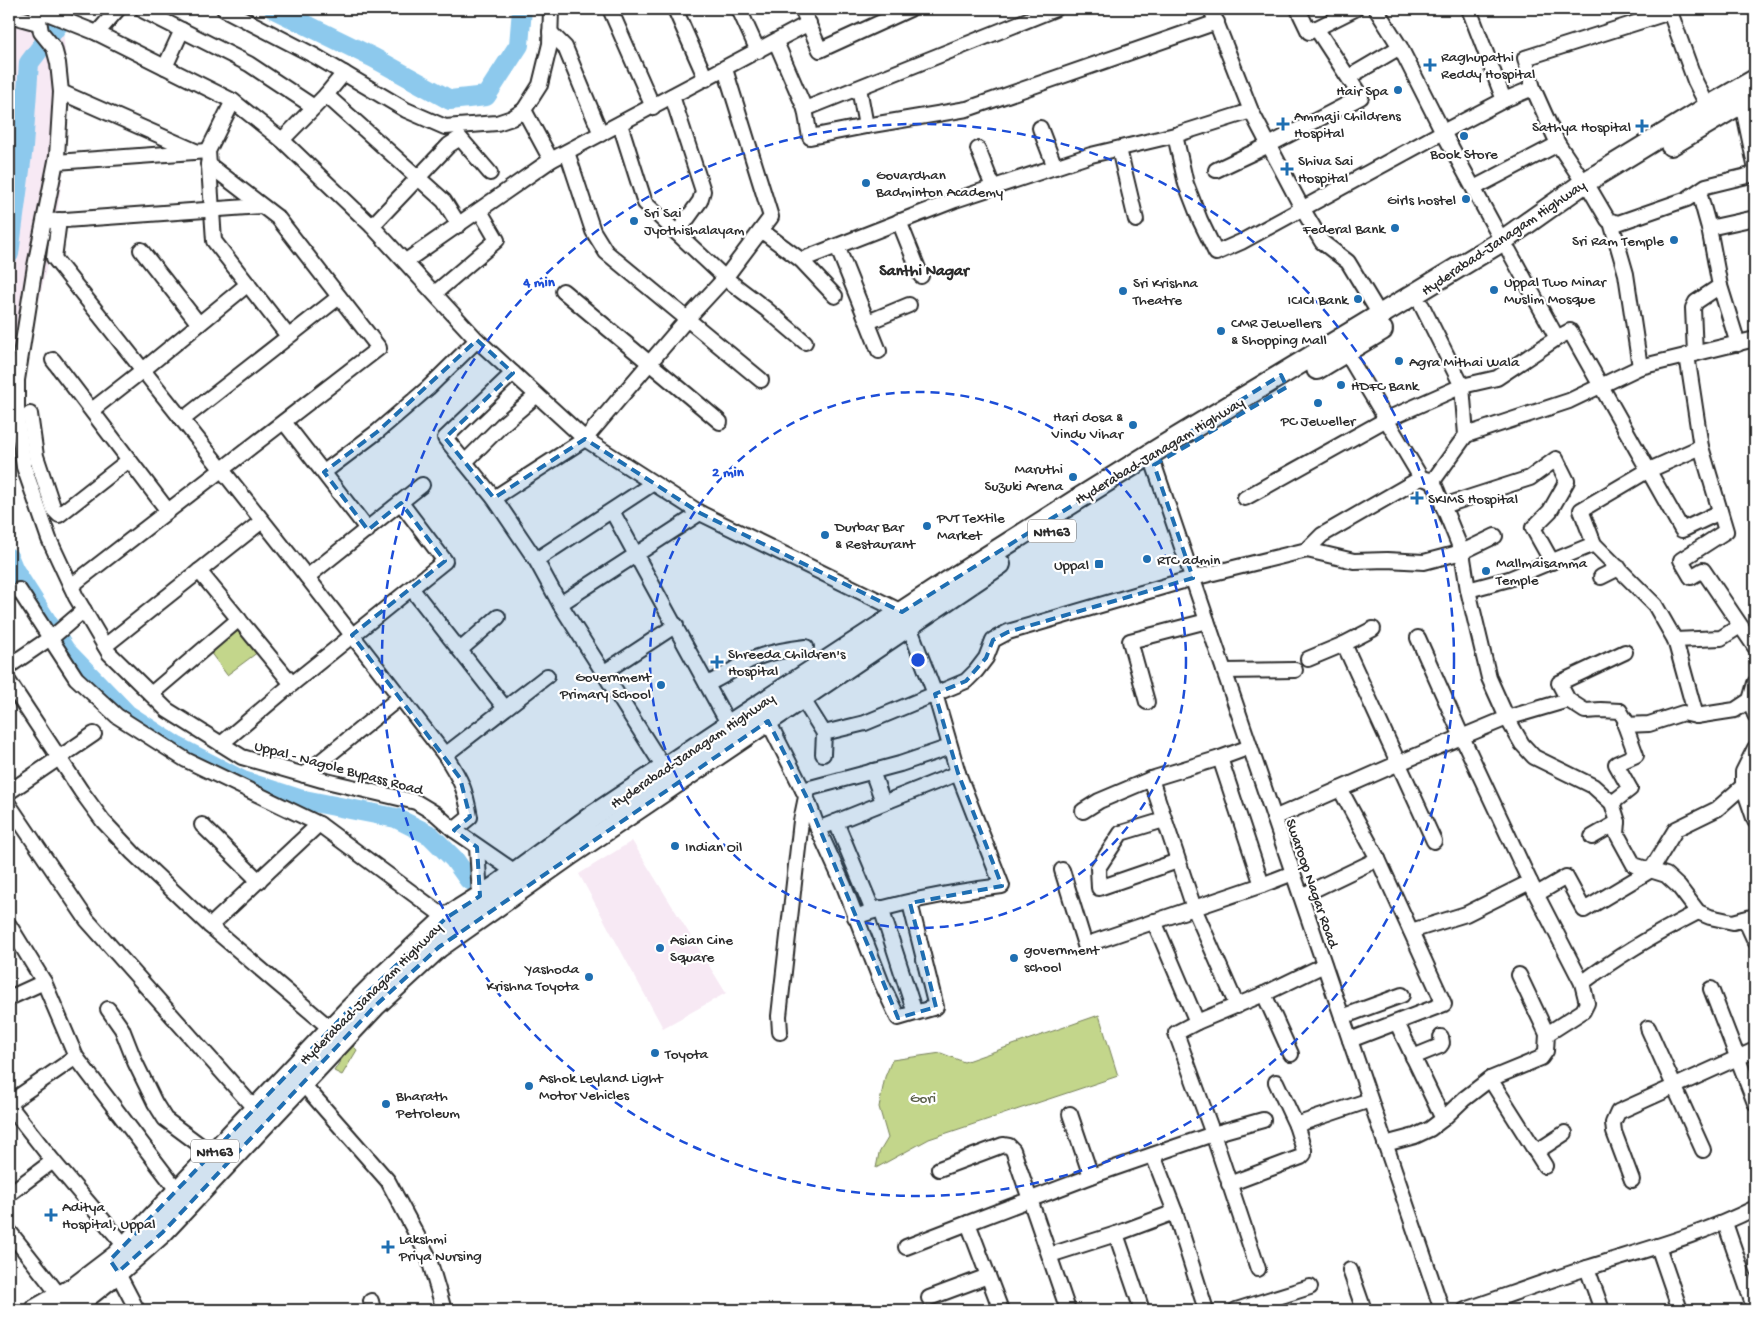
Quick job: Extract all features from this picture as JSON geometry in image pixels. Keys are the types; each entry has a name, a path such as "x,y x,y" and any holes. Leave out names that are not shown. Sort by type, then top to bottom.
{"highway":[{"name":"Hyderabad-Janagam Highway","path":"36,1310 65,1303 162,1232 375,1006 439,947 802,698 906,619 1160,448 1284,381 1346,352 1422,306 1588,187 1708,107 1755,80"},
{"name":"Hyderabad-Janagam Highway","path":"1588,187 1748,99"},
{"name":"Hyderabad-Janagam Highway","path":"114,1266 125,1246 177,1190 383,976 446,918 515,872 591,817 729,725 996,566 1284,381 1380,315 1505,246"}],"street":[{"path":"40,28 37,9 97,33 233,101 282,140 372,226 406,261 476,340 585,439 700,514 906,619 935,694 958,773 1002,886 949,893 877,909 855,918"},
{"path":"97,33 118,9"},
{"path":"142,9 249,64 314,107"},
{"path":"224,9 315,56 406,110 445,127 462,132 490,173"},
{"path":"372,226 462,132 512,118 524,110 540,85 550,44 551,9"},
{"path":"610,9 653,107"},
{"path":"675,9 706,79"},
{"path":"739,9 758,51"},
{"path":"802,9 820,50 885,14 910,9"},
{"path":"805,109 1034,12 1055,9"},
{"path":"1211,9 1251,111 1302,208 1322,242 1348,262 1380,315"},
{"path":"1298,9 1309,32 1355,9"},
{"path":"1376,9 1400,47 1443,132 1557,338"},
{"path":"1470,9 1504,100"},
{"path":"1640,367 1626,274 1611,222 1558,144 1533,88 1525,58 1670,10 1695,81 1708,107"},
{"path":"9,15 40,28"},
{"path":"776,42 805,109 810,137 967,109 1217,22"},
{"path":"406,261 551,160 776,42 808,23"},
{"name":"Uppal - Nagole Bypass Road","path":"40,28 54,48 58,63 60,92 56,162 52,221 35,266 17,380 17,418 24,467 49,539 84,610 109,653 167,710 242,757 304,775 416,802 436,814 454,830 515,872"},
{"path":"1216,170 1270,145 1361,97 1316,28"},
{"path":"165,66 182,30"},
{"path":"550,32 565,47 601,134"},
{"path":"1349,77 1400,47"},
{"path":"494,498 585,439 687,319 725,278 771,217 725,69"},
{"path":"282,140 344,74"},
{"path":"858,88 866,126"},
{"path":"1175,135 1186,184 1200,220 1216,253 1241,242 1504,100 1533,88"},
{"path":"60,92 205,156 261,206 278,218 379,348 71,586"},
{"path":"326,95 444,201 459,225"},
{"path":"672,96 703,191 700,201 677,233"},
{"path":"1748,99 1755,165"},
{"path":"233,101 205,156 214,241 288,336"},
{"path":"524,110 551,160"},
{"path":"801,260 954,200 993,187 1055,167 1175,135 1251,111"},
{"path":"620,124 645,203 725,278 805,342"},
{"path":"1040,128 1055,167"},
{"path":"1474,188 1558,144"},
{"path":"978,149 993,187"},
{"path":"1118,149 1136,220"},
{"path":"567,152 593,231 606,252 761,380"},
{"path":"56,162 205,156"},
{"path":"1611,222 1618,223 1687,199 1706,186 1755,174"},
{"path":"1699,192 1709,228 1720,286 1738,344"},
{"path":"261,206 52,221 54,258 307,577 445,755 460,778 470,817 454,830"},
{"path":"435,293 498,240 480,211"},
{"path":"1709,228 1755,218"},
{"path":"900,221 921,276"},
{"path":"762,230 801,260 835,296"},
{"path":"837,246 879,351"},
{"path":"141,250 199,324"},
{"path":"92,410 248,284"},
{"path":"1720,286 1696,302 1693,308 1691,354 1701,447 1726,531 1681,560 1691,577 1703,570 1755,647"},
{"path":"562,291 720,422"},
{"path":"182,420 339,297"},
{"path":"868,322 909,304"},
{"path":"1422,306 1462,386 1466,435"},
{"path":"1244,498 1385,420 1462,386 1497,378 1570,331 1647,471 1682,530 1720,512"},
{"path":"1307,550 1322,535 1427,480 1466,435 1569,401 1640,367 1755,339"},
{"path":"324,472 378,432 428,388 476,340"},
{"path":"1346,352 1385,420 1443,506 1462,552 1468,590 1489,678 1507,718 1522,744 1534,757 1593,786 1612,803 1618,822 1617,834 1634,865 1666,875 1698,912 1710,917 1733,922 1750,917 1755,941"},
{"path":"53,360 168,511"},
{"path":"513,373 445,438 494,498 536,560 560,604 603,673 644,730 664,768"},
{"path":"465,462 503,424 537,395"},
{"path":"30,414 36,456 54,510 59,515 129,460"},
{"path":"284,422 368,530"},
{"path":"1696,716 1675,640 1654,602 1594,544 1581,510 1647,471 1701,447"},
{"path":"1443,506 1530,478 1556,459 1567,482 1550,512 1533,528 1552,562"},
{"name":"Swaroop Nagar Road","path":"1154,465 1442,1310"},
{"path":"536,560 652,484"},
{"path":"307,577 422,485"},
{"path":"221,744 292,684 445,561 401,503"},
{"path":"612,511 729,725"},
{"path":"560,604 700,514"},
{"path":"105,646 262,521"},
{"path":"824,733 865,722 966,681 986,658 993,640 1008,632 1193,578 1307,550 1354,561 1424,562 1462,552 1495,536"},
{"path":"1468,590 1509,579 1594,544"},
{"path":"1601,577 1619,568"},
{"path":"199,571 292,684"},
{"path":"411,588 505,708"},
{"path":"19,590 76,678 117,716 186,760 319,824 446,918"},
{"path":"9,666 50,638 84,610"},
{"path":"460,650 498,617"},
{"path":"151,694 239,619"},
{"path":"1147,702 1130,641 1207,621"},
{"path":"603,673 676,626"},
{"path":"1675,640 1721,638 1740,626"},
{"path":"1308,659 1344,644 1373,628"},
{"path":"1418,638 1462,737 1582,983 1587,1003 1583,1012 1547,1034"},
{"path":"1344,644 1434,841"},
{"path":"710,692 728,674 747,662 788,649 806,647"},
{"path":"1612,803 1630,789 1616,764 1636,755 1625,725 1628,723 1620,711 1585,711 1568,700 1559,683 1625,652"},
{"path":"1224,671 1295,670"},
{"path":"445,755 546,676"},
{"path":"9,682 103,821 154,874 210,926 332,1028"},
{"path":"1755,683 1750,700 1755,715"},
{"path":"304,775 399,698"},
{"path":"802,698 824,733 823,754"},
{"path":"1274,818 1507,718 1568,700"},
{"path":"1625,725 1649,724 1683,713 1696,716 1734,710 1750,700"},
{"path":"768,721 805,793 818,829 844,886 855,918 898,1018 936,1007 910,903"},
{"path":"9,792 94,734"},
{"path":"805,793 950,747"},
{"path":"1083,811 1099,802 1151,780 1250,747"},
{"path":"1755,748 1744,772 1743,786 1755,820"},
{"path":"1220,758 1262,885"},
{"path":"872,771 883,802"},
{"path":"818,829 958,773"},
{"path":"1151,780 1194,908 1237,1006"},
{"path":"1411,931 1466,914 1566,877 1584,910 1651,870 1676,829 1717,809 1743,786"},
{"path":"1340,789 1378,859 1444,1004 1350,1040"},
{"path":"780,1032 779,1016 805,793"},
{"path":"9,806 87,920 255,1109"},
{"path":"1164,820 1121,833 1098,868 1099,888 1178,861"},
{"path":"836,822 877,909 915,1013"},
{"path":"1592,837 1618,822"},
{"path":"210,926 319,824"},
{"path":"202,825 259,880"},
{"path":"477,846 480,896"},
{"path":"1301,896 1378,859"},
{"path":"1062,870 1085,945 1262,885 1293,872"},
{"path":"1582,983 1636,945 1698,912"},
{"path":"1154,921 1197,1022"},
{"path":"9,925 44,982 76,1057 177,1190"},
{"path":"1258,1269 1213,1134 1176,1033 1197,1022 1264,994 1324,964"},
{"path":"1385,1144 1414,1136 1430,1129 1490,1079 1545,1055 1547,1034 1519,975"},
{"path":"9,998 44,982"},
{"path":"1711,989 1755,1103"},
{"path":"1264,994 1291,1054"},
{"path":"1342,1017 1402,994"},
{"path":"108,1009 122,1029 135,1062 165,1119 212,1154"},
{"path":"1397,1023 1443,1119"},
{"path":"1648,1028 1704,1150"},
{"path":"1413,1056 1440,1046 1442,1043 1441,1037"},
{"path":"1632,1180 1614,1132 1614,1118 1618,1112 1755,1050"},
{"path":"76,1057 9,1104 52,1161 125,1246"},
{"path":"1490,1079 1545,1166"},
{"path":"1229,1184 1297,1159 1304,1154 1296,1126 1276,1082"},
{"path":"302,1083 388,1181 428,1256 444,1310"},
{"path":"1296,1126 1370,1100"},
{"path":"1070,1114 1092,1176"},
{"path":"906,1247 1092,1176 1213,1134 1263,1120"},
{"path":"1536,1152 1565,1132"},
{"path":"939,1169 1003,1145 1009,1146 1015,1154 1068,1310"},
{"path":"1154,1156 1175,1212 1206,1310"},
{"path":"9,1194 52,1161"},
{"path":"1465,1310 1506,1304 1587,1268 1725,1223 1755,1208"},
{"path":"1050,1255 1116,1234 1175,1212"},
{"path":"968,1223 1001,1310"},
{"path":"1725,1223 1755,1310"},
{"path":"9,1231 65,1303"},
{"path":"1116,1234 1142,1310"},
{"path":"1658,1246 1680,1310"},
{"path":"114,1266 137,1310"},
{"path":"1587,1268 1602,1310"},
{"path":"1350,1270 1364,1310"},
{"path":"929,1298 988,1276"},
{"path":"1236,1310 1310,1287"}],"highlighted area":[{"path":"477,340 513,373 445,438 494,498 585,439 700,513 902,612 1281,375 1287,387 1154,465 1193,578 1008,632 993,640 986,658 966,681 935,694 958,773 1002,886 910,903 936,1007 898,1018 806,796 768,721 439,947 375,1006 163,1232 118,1272 110,1260 347,1012 446,918 480,896 477,847 454,830 470,817 460,778 352,635 445,561 401,503 368,530 324,472 377,432"}],"shaded area":[{"path":"9,9 24,9 63,27 68,93 64,166 54,233 39,301 9,357"},
{"path":"632,841 726,993 663,1028 579,874"}],"green space":[{"path":"240,629 258,652 227,675 210,652"},
{"name":"Gori","path":"1099,1015 1118,1076 929,1139 876,1168 879,1153 888,1138 879,1107 885,1077 892,1060 941,1053 964,1062"},
{"path":"351,1044 357,1050 342,1075 334,1071"}],"waterway":[{"path":"9,254 23,147 29,63 70,9"},
{"path":"274,9 374,58 450,100 486,96 519,45 522,9"},
{"path":"9,558 14,570 65,650 127,714 176,746 243,781 299,799 396,818 430,835 454,859 469,880"}],"place":[{"name":"Raghupathi Reddy Hospital","path":"1430,65"},
{"name":"Hair Spa","path":"1398,90"},
{"name":"Ammaji Childrens Hospital","path":"1283,124"},
{"name":"Sathya Hospital","path":"1642,126"},
{"name":"Book Store","path":"1464,136"},
{"name":"Shiva Sai Hospital","path":"1287,169"},
{"name":"Govardhan Badminton Academy","path":"866,183"},
{"name":"Girls hostel","path":"1466,199"},
{"name":"Sri Sai Jyothishalayam","path":"634,221"},
{"name":"Federal Bank","path":"1395,228"},
{"name":"Sri Ram Temple","path":"1674,240"},
{"name":"Uppal Two Minar Muslim Mosque","path":"1494,290"},
{"name":"Sri Krishna Theatre","path":"1123,291"},
{"name":"ICICI Bank","path":"1358,299"},
{"name":"CMR Jewellers & Shopping Mall","path":"1221,331"},
{"name":"Agra Mithai Wala","path":"1399,361"},
{"name":"HDFC Bank","path":"1341,385"},
{"name":"PC Jeweller","path":"1318,403"},
{"name":"Hari dosa & Vindu Vihar","path":"1133,425"},
{"name":"Maruthi Suzuki Arena","path":"1073,477"},
{"name":"SKIMS Hospital","path":"1417,498"},
{"name":"PVT Textile Market","path":"927,526"},
{"name":"Durbar Bar & Restaurant","path":"825,535"},
{"name":"RTC admin","path":"1147,559"},
{"name":"Uppal","path":"1099,564"},
{"name":"Mallmaisamma Temple","path":"1486,571"},
{"name":"Shreeda Children's Hospital","path":"717,662"},
{"name":"Government Primary School","path":"661,685"},
{"name":"Indian Oil","path":"675,846"},
{"name":"Asian Cine Square","path":"660,948"},
{"name":"government school","path":"1014,958"},
{"name":"Yashoda Krishna Toyota","path":"589,977"},
{"name":"Toyota","path":"655,1053"},
{"name":"Ashok Leyland Light Motor Vehicles","path":"529,1086"},
{"name":"Bharath Petroleum","path":"386,1104"},
{"name":"Aditya Hospital, Uppal","path":"51,1215"},
{"name":"Lakshmi Priya Nursing","path":"388,1247"}],"district":[{"name":"Santhi Nagar","path":"924,269"}]}
